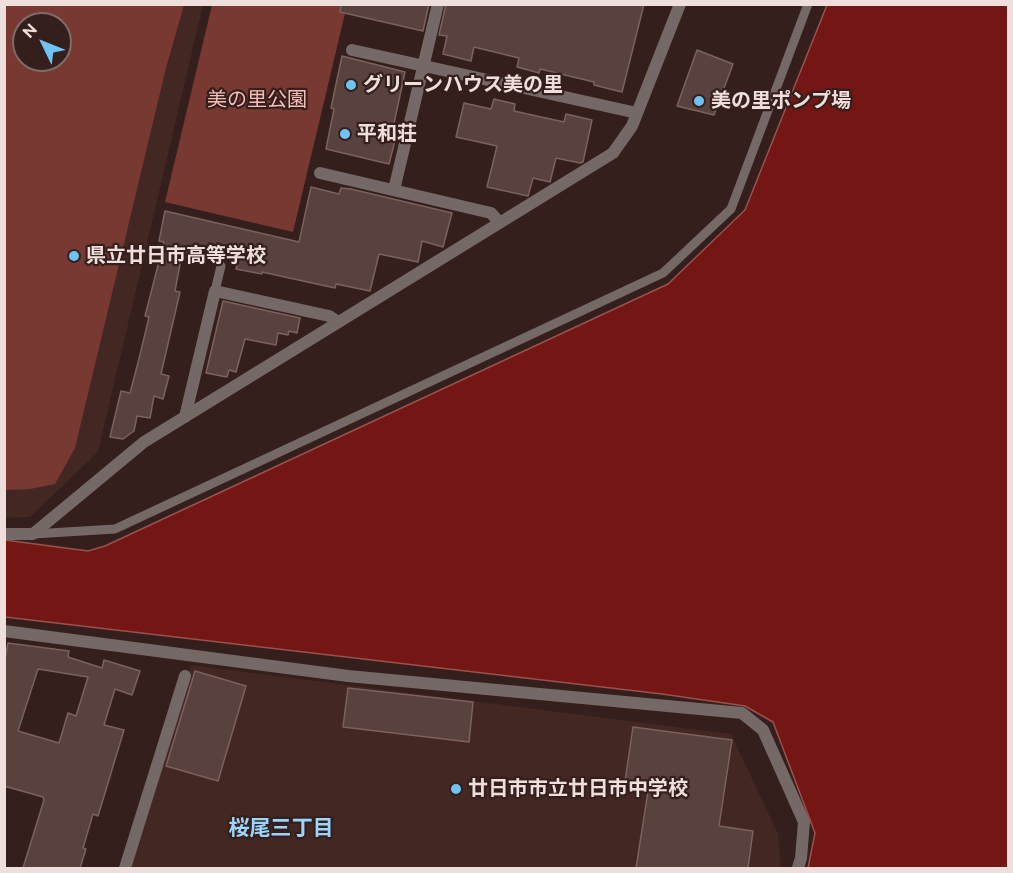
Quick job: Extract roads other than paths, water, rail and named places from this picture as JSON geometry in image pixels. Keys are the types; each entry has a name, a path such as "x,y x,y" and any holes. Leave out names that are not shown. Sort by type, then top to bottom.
{"street":[{"path":"394,190 438,4"},
{"path":"4,534 33,534 144,442 613,153 632,126 680,4"},
{"path":"352,50 637,113"},
{"path":"320,173 491,213 499,222"},
{"path":"185,417 215,291 329,316 338,322"},
{"path":"4,632 348,676 742,713 764,730 804,822 798,868"},
{"path":"124,868 185,676"}],"lane":[{"path":"33,534 114,529 663,273 731,209 808,4"},
{"path":"215,291 221,266"}],"place":[{"name":"グリーンハウス美の里","path":"351,85"},
{"name":"美の里ポンプ場","path":"699,101"},
{"name":"平和荘","path":"345,134"},
{"name":"県立廿日市高等学校","path":"74,256"},
{"name":"廿日市市立廿日市中学校","path":"456,789"}],"district":[{"name":"桜尾三丁目","path":"281,829"}],"park label":[{"name":"美の里公園","path":"257,100"}]}
